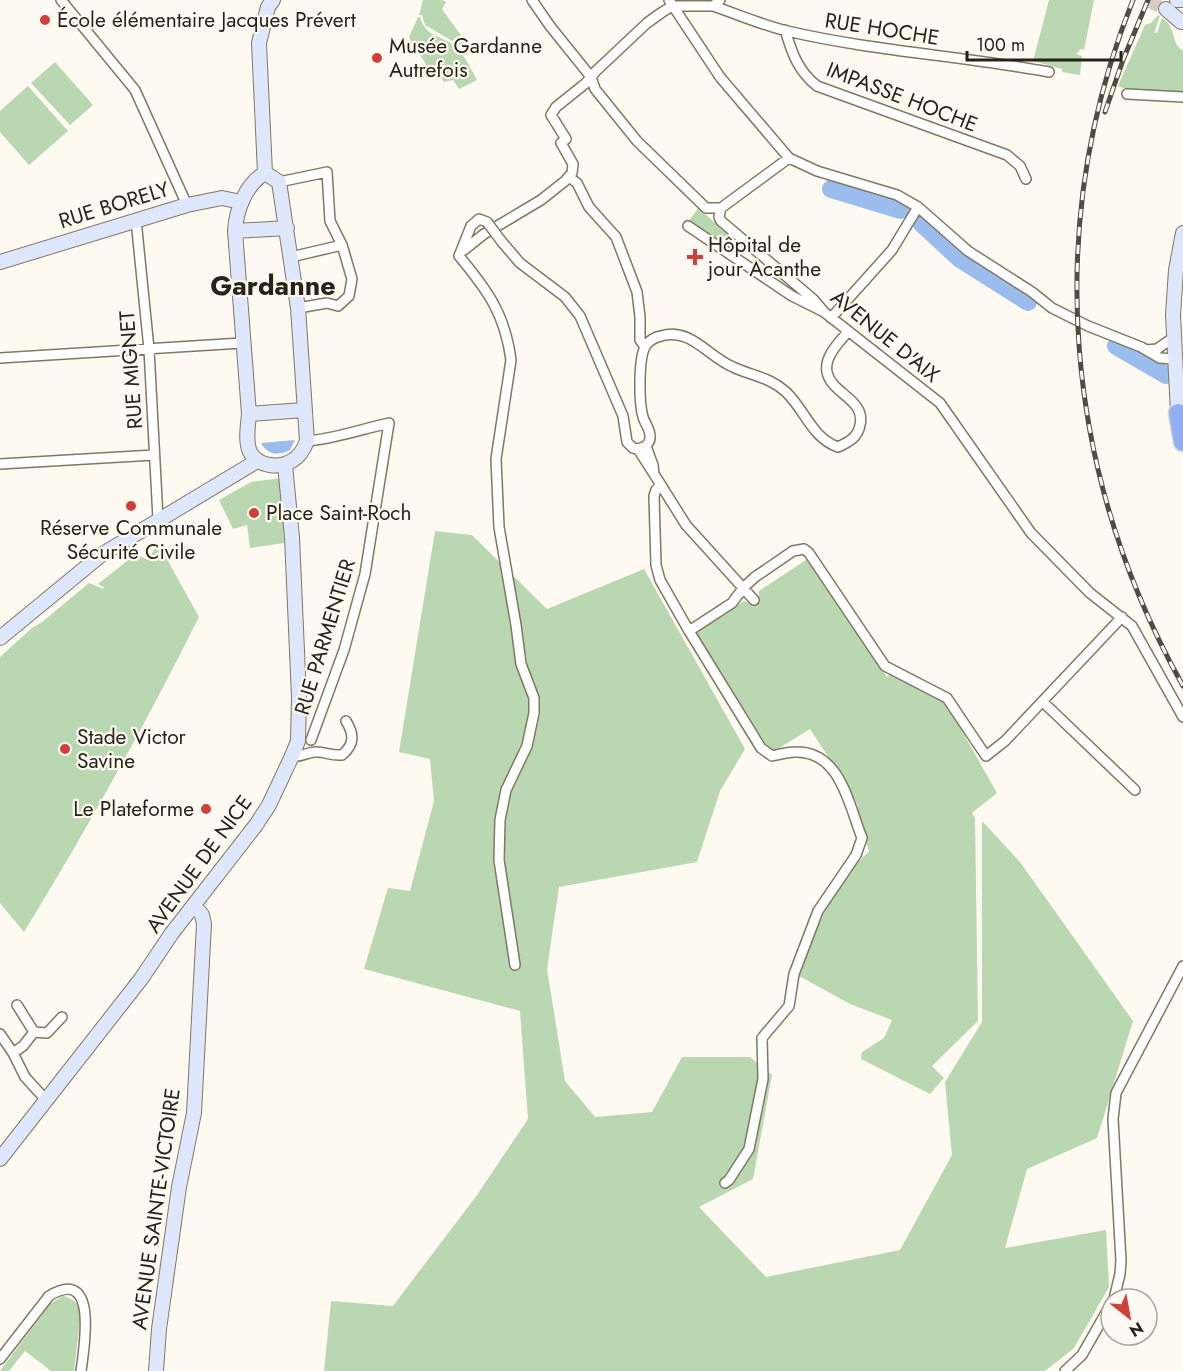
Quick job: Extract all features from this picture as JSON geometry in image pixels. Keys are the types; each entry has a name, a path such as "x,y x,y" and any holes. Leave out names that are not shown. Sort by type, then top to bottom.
{"highway":[{"path":"1178,412 1183,442"}],"main road":[{"path":"265,173 259,43 268,7 273,0"},
{"path":"1177,0 1183,0"},
{"path":"1166,9 1182,23"},
{"path":"265,173 279,182 298,308 307,441 302,452 285,465 269,465 257,461 250,452 248,444 249,414 235,231 241,202 265,173"},
{"name":"RUE BORELY","path":"0,262 187,205 222,198 241,202"},
{"path":"235,231 287,228"},
{"path":"1178,412 1173,338 1176,270 1183,233"},
{"path":"249,414 304,410"},
{"path":"0,638 101,555 257,461"},
{"path":"285,465 292,537 299,697 304,740 292,756"},
{"name":"AVENUE DE NICE","path":"0,1159 156,959 199,911 269,820 286,788 292,756"},
{"name":"AVENUE DE NICE","path":"156,959 172,933 256,825 269,805 292,756"},
{"name":"AVENUE SAINTE-VICTOIRE","path":"156,1371 159,1329 179,1187 194,1113 204,924 199,911"}],"street":[{"path":"61,0 135,90 187,205"},
{"path":"532,0 591,77 595,89 648,153 703,206 711,209 721,208 789,158"},
{"path":"460,254 484,234 541,200 569,177 573,164 561,143 566,139 553,120 552,111 586,83 649,21 671,3 720,77 789,158 817,171 897,195 968,251 1032,292 1052,308 1160,358 1174,359"},
{"name":"RUE HOCHE","path":"671,3 716,3 785,30 863,46 945,58 1000,63 1049,72"},
{"name":"IMPASSE HOCHE","path":"785,30 795,61 806,78 818,86 1007,155 1020,166 1026,179"},
{"path":"1127,94 1183,97"},
{"path":"279,182 327,172 330,221 342,245 352,279 349,296 338,306 327,303 298,308"},
{"path":"569,177 577,183 589,207 616,237 637,292 640,340 645,347"},
{"name":"AVENUE D'AIX","path":"721,208 719,217 721,221 813,299 827,315 940,403 1031,533 1090,593 1132,626 1183,717"},
{"path":"688,226 800,301 827,315 892,250 916,210"},
{"name":"RUE MIGNET","path":"136,220 149,349 158,519"},
{"path":"460,254 471,226 483,220 520,262 565,297 580,316 623,416 627,442 633,448 642,448"},
{"path":"291,257 342,245"},
{"path":"460,254 494,302 511,360 496,459 499,527 516,625 520,664 534,698 534,713 527,746 506,790 500,820 499,860 515,965"},
{"path":"642,448 650,437 649,428 643,417 642,404 641,363 645,347 650,340 672,333 686,335 718,359 733,367 775,382 795,402 821,438 838,447 857,436 861,424 861,415 856,405 832,383 827,372 828,358 848,332"},
{"path":"1146,350 1156,348 1173,338"},
{"path":"0,358 242,343"},
{"name":"RUE PARMENTIER","path":"304,740 344,650 365,574 389,423 326,439 307,441"},
{"path":"642,448 660,486 686,525 754,600"},
{"path":"0,464 154,455"},
{"path":"660,486 654,496 656,565 660,580 689,632 761,748 772,756 796,752 812,754 825,760 839,778 862,838 856,855 818,911 795,974 789,1006 762,1038 763,1079 749,1149 725,1183"},
{"path":"689,632 732,603 755,577 793,551 804,549 809,553 885,666 947,698 986,756 1005,741 1122,617"},
{"path":"1043,702 1135,790"},
{"path":"304,740 315,751 332,756 342,755 348,749 353,736 346,721"},
{"path":"292,756 298,757 315,751"},
{"path":"1117,1287 1121,1262 1113,1119 1116,1093 1183,966"},
{"path":"16,1005 34,1032"},
{"path":"34,1032 47,1033 62,1017"},
{"path":"13,1053 23,1046 34,1032"},
{"path":"0,1034 25,1077 46,1100"},
{"path":"0,1359 49,1296 55,1292 68,1290 74,1292 85,1306 87,1320 81,1371"},
{"path":"1065,1371 1082,1355 1099,1325"}],"green space":[{"path":"423,0 446,2 442,9 471,49 465,54 459,45 425,25 422,15 419,15"},
{"path":"1049,0 1094,0 1084,50 1081,49 1076,54 1082,56 1080,75 1062,72 1062,69 1033,61"},
{"path":"1158,15 1160,16 1154,33 1157,33 1162,18 1170,26 1176,43 1183,51 1183,91 1129,90 1118,86 1145,25 1151,23"},
{"path":"418,17 426,29 459,50 477,80 459,89 453,80 444,82 439,75 430,72 409,37"},
{"path":"55,62 93,105 70,125 31,83"},
{"path":"28,86 68,131 29,165 0,132 0,111"},
{"path":"698,208 729,235 722,244 688,222"},
{"name":"Place Saint-Roch","path":"282,478 284,543 250,548 247,525 233,529 219,500 251,482"},
{"path":"435,531 472,535 547,609 644,569 745,749 720,791 697,862 559,887 547,969 565,1081 595,1117 652,1112 682,1057 750,1057 772,1075 753,1179 699,1207 766,1277 900,1250 952,1155 945,1082 982,1022 982,821 1020,862 1133,1021 1097,1138 1027,1169 1005,1248 1106,1230 1109,1287 1099,1287 1099,1304 1074,1348 1045,1371 324,1371 331,1301 393,1306 477,1195 528,1119 520,1011 364,969 388,888 410,891 434,801 430,759 399,752"},
{"name":"Stade Victor Savine","path":"158,543 199,617 115,776 24,932 0,903 0,657 32,628 89,583 103,589 104,587 98,584 136,554 148,560"},
{"path":"809,558 887,677 893,673 944,699 997,793 972,813 975,818 978,1021 932,1066 944,1078 930,1094 861,1059 862,1052 884,1038 892,1020 850,1004 799,976 826,909 856,864 869,851 855,810 858,806 855,799 850,799 840,775 810,729 776,750 769,749 694,633 744,601 749,603 759,597 759,591"},
{"path":"63,1296 74,1301 81,1312 74,1371 51,1371 25,1351 9,1371 0,1371 50,1304"}],"water":[{"path":"295,440 290,450 278,454 270,452 261,443"}],"waterway":[{"path":"831,189 900,210"},
{"path":"922,224 960,259 1028,302"},
{"path":"1116,346 1166,375"}],"tunnel":[{"path":"1147,0 1166,9"}],"railway":[{"path":"1133,0 1104,86 1086,173 1077,261 1079,349 1091,435 1112,521 1143,605 1183,686"},
{"path":"1105,112 1123,60 1148,0"}],"place":[{"name":"École élémentaire Jacques Prévert","path":"45,20"},
{"name":"Musée Gardanne Autrefois","path":"377,58"},
{"name":"Hôpital de jour Acanthe","path":"695,257"},
{"name":"Réserve Communale Sécurité Civile","path":"131,506"},
{"name":"Place Saint-Roch","path":"254,513"},
{"name":"Stade Victor Savine","path":"65,749"},
{"name":"Le Plateforme","path":"206,809"}],"district":[{"name":"Gardanne","path":"273,285"}]}
